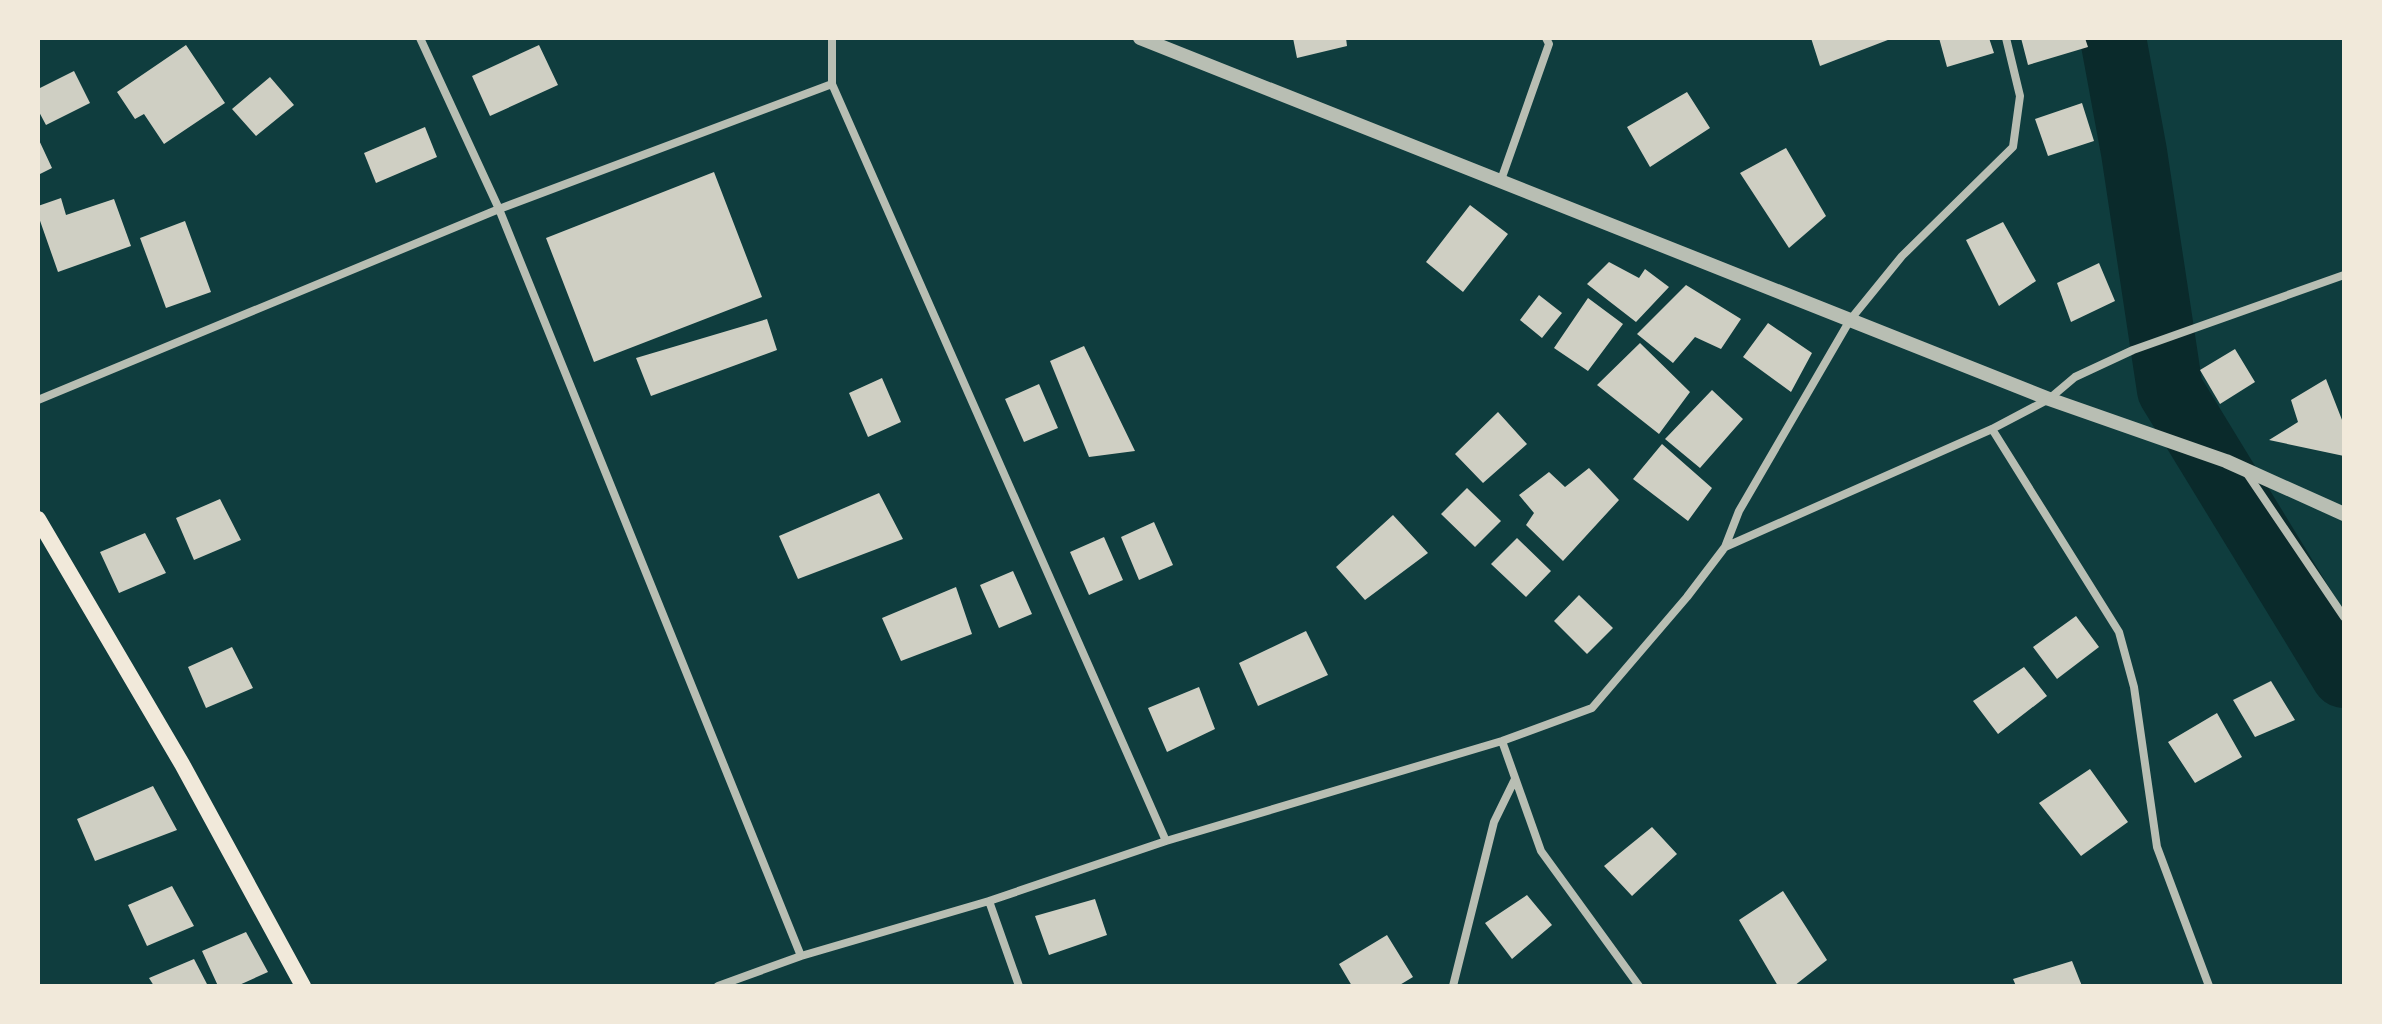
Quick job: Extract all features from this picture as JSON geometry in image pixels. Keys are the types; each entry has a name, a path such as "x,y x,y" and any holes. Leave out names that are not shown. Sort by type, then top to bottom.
{"main road":[{"path":"38,519 182,764 303,986"}],"street":[{"path":"420,38 499,209 801,956"},
{"path":"832,38 832,84 1166,841"},
{"path":"1140,38 2049,399 2226,461 2344,514"},
{"path":"1501,180 1549,44 1546,38"},
{"path":"718,986 801,956 989,901 1166,841 1502,741 1592,708 1687,597 1725,547 1739,511 1850,320 1902,256 2013,147 2020,96 2006,38"},
{"path":"38,400 499,209 832,84"},
{"path":"1725,547 1992,429 2049,399 2075,377 2133,350 2344,275"},
{"path":"1992,429 2119,632 2134,687 2157,847 2209,986"},
{"path":"2245,471 2344,617"},
{"path":"1502,741 1541,851 1639,986"},
{"path":"1453,986 1494,822 1515,779"},
{"path":"989,901 1019,986"}],"building":[{"path":"1293,38 1346,38 1347,46 1297,58"},
{"path":"1811,38 1893,38 1820,66"},
{"path":"1939,38 1989,38 1994,53 1947,67"},
{"path":"2021,38 2085,38 2088,47 2028,65"},
{"path":"186,45 225,103 164,144 144,114 135,119 117,92"},
{"path":"539,45 558,85 490,116 472,76"},
{"path":"74,71 90,103 46,125 38,110 38,89"},
{"path":"270,77 294,105 256,136 232,109"},
{"path":"1687,92 1710,128 1650,167 1627,127"},
{"path":"2082,103 2094,141 2048,156 2035,119"},
{"path":"425,127 437,157 376,183 364,153"},
{"path":"38,138 52,168 38,175"},
{"path":"1786,148 1826,216 1789,248 1740,173"},
{"path":"714,172 762,297 594,362 546,238"},
{"path":"61,198 66,215 114,199 131,246 58,272 38,215 38,206"},
{"path":"1470,205 1508,234 1463,292 1426,262"},
{"path":"185,221 211,292 166,308 140,238"},
{"path":"2003,222 2036,281 1999,306 1966,240"},
{"path":"1609,262 1639,278 1645,269 1669,287 1636,322 1587,284"},
{"path":"2099,263 2115,301 2071,322 2057,283"},
{"path":"1686,285 1741,319 1721,349 1695,337 1673,363 1637,334"},
{"path":"1539,295 1562,313 1542,338 1520,320"},
{"path":"1588,298 1623,324 1588,371 1554,348"},
{"path":"767,319 777,350 651,396 636,358"},
{"path":"1768,323 1812,353 1791,392 1743,357"},
{"path":"1640,343 1690,392 1659,434 1597,385"},
{"path":"1084,346 1135,451 1089,457 1050,361"},
{"path":"2235,349 2255,382 2220,404 2200,370"},
{"path":"882,378 901,422 868,437 849,393"},
{"path":"2326,379 2344,425 2344,456 2269,440 2298,422 2291,400"},
{"path":"1039,384 1058,428 1024,442 1005,399"},
{"path":"1712,390 1743,419 1700,468 1665,439"},
{"path":"1498,412 1527,444 1483,483 1455,454"},
{"path":"1662,444 1712,488 1688,521 1633,479"},
{"path":"1589,468 1619,500 1563,561 1526,525 1534,513 1519,495 1549,472 1565,487"},
{"path":"1467,488 1501,521 1475,547 1441,514"},
{"path":"879,493 903,539 798,579 779,536"},
{"path":"220,499 241,540 194,560 176,518"},
{"path":"1393,515 1428,553 1365,600 1336,567"},
{"path":"1154,522 1173,565 1139,580 1121,537"},
{"path":"145,533 166,573 119,593 100,552"},
{"path":"1104,537 1123,580 1089,595 1070,552"},
{"path":"1517,538 1551,571 1526,597 1491,564"},
{"path":"1013,571 1032,614 999,628 980,585"},
{"path":"956,587 972,634 901,661 882,618"},
{"path":"1579,595 1613,628 1587,654 1554,621"},
{"path":"2076,616 2099,647 2057,679 2033,647"},
{"path":"1306,631 1328,675 1258,706 1239,663"},
{"path":"232,647 253,688 206,708 188,667"},
{"path":"2024,667 2047,696 1998,734 1973,701"},
{"path":"2271,681 2295,720 2255,737 2233,700"},
{"path":"1199,687 1215,729 1167,752 1148,708"},
{"path":"2217,713 2242,757 2195,783 2168,742"},
{"path":"2090,769 2128,822 2081,856 2039,803"},
{"path":"153,786 177,830 95,861 77,819"},
{"path":"1652,827 1677,854 1632,896 1604,866"},
{"path":"172,886 194,926 147,946 128,905"},
{"path":"1783,891 1827,960 1794,986 1778,986 1739,920"},
{"path":"1527,895 1552,925 1512,959 1485,923"},
{"path":"1095,899 1107,935 1049,955 1035,916"},
{"path":"246,932 268,972 237,986 218,986 202,951"},
{"path":"1387,935 1413,977 1398,986 1352,986 1339,964"},
{"path":"194,959 208,986 154,986 149,978"},
{"path":"2072,961 2082,986 2016,986 2013,979"}],"waterway":[{"path":"2113,38 2134,152 2170,390 2344,675"}]}
